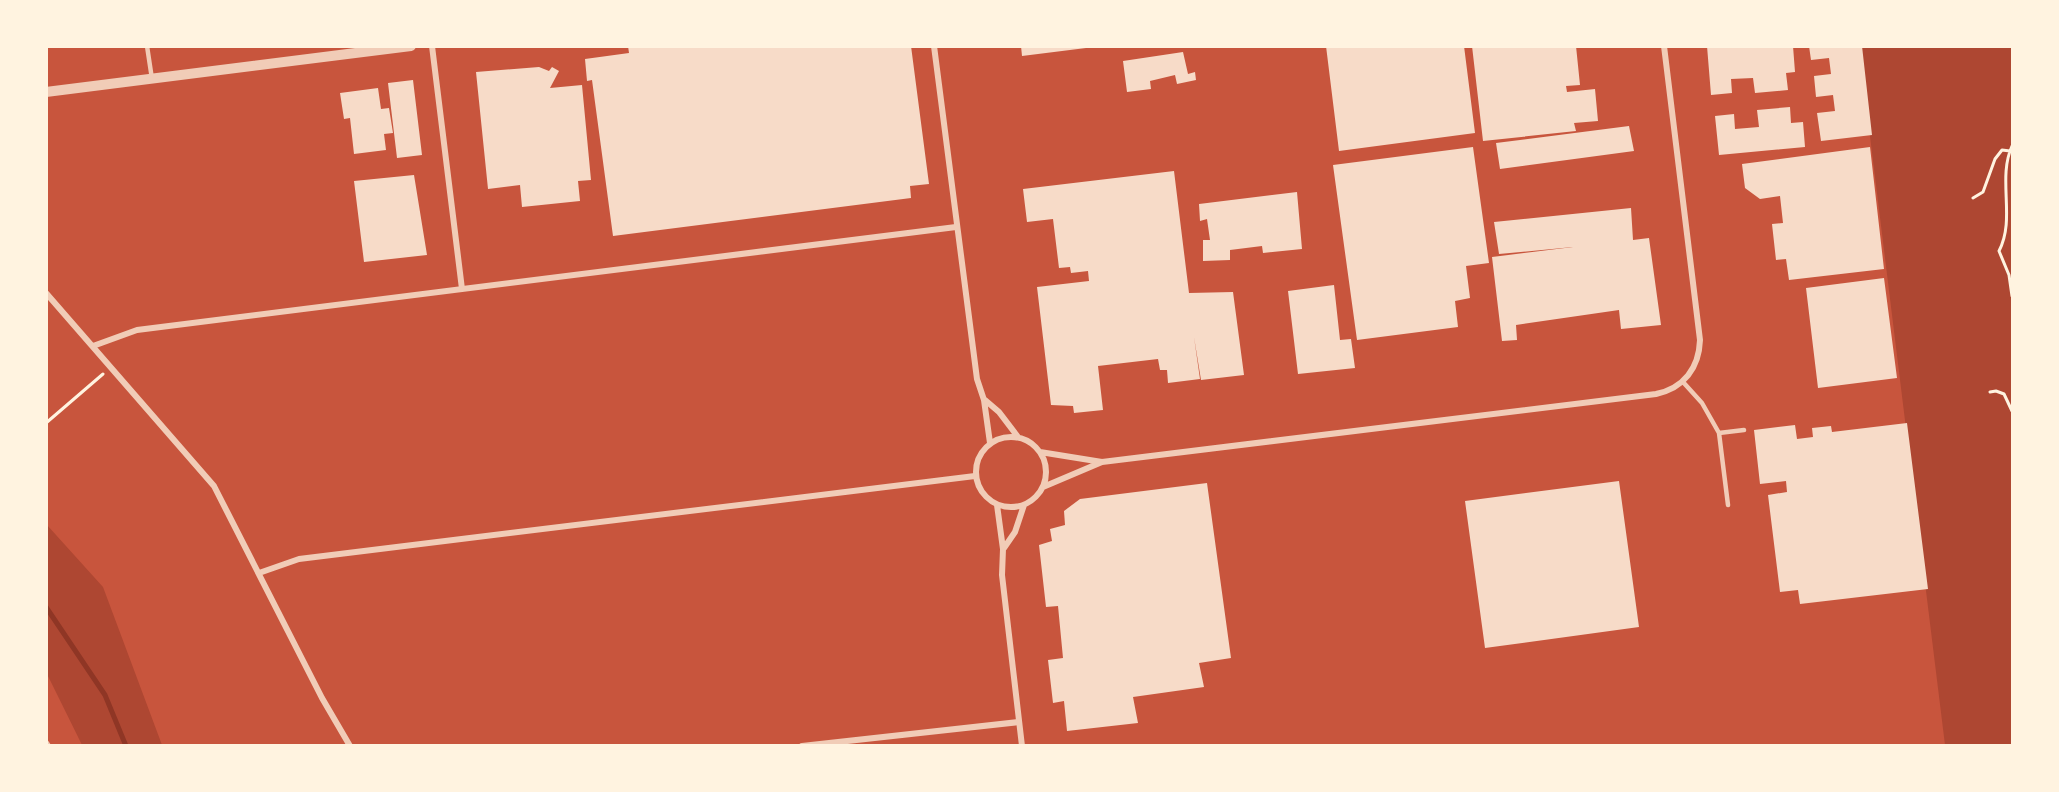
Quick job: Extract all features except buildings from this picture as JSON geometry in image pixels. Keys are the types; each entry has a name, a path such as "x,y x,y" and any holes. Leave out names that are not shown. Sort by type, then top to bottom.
{"street":[{"path":"46,93 411,46"},
{"path":"432,46 462,289"},
{"path":"934,46 977,379 984,400 990,443"},
{"path":"1043,487 1102,462 1656,394 1676,388 1696,364 1700,340 1664,46"},
{"path":"93,346 137,330 956,227"},
{"path":"46,293 209,480 322,698 350,746"},
{"path":"984,400 999,412 1018,437 1034,445 1040,452 1046,469 1043,487 1038,495 1024,505 1006,507 998,505 983,494 975,476 978,458 990,443 998,438 1018,437"},
{"path":"1040,452 1102,462"},
{"path":"259,573 299,559 975,476"},
{"path":"998,505 1004,549 1002,575 1022,746"},
{"path":"1004,549 1015,532 1024,505"},
{"path":"801,746 1019,722"}],"lane":[{"path":"147,46 152,79"},
{"path":"1683,382 1702,403 1719,432 1728,505"},
{"path":"1719,432 1744,430"}],"path":[{"path":"2013,146 2005,168 2006,238 1999,251 2009,275 2013,296"},
{"path":"1972,198 1983,192 1995,159 2002,150 2010,152"},
{"path":"46,423 111,367"},
{"path":"1990,392 1996,391 2004,394 2013,411"}],"shaded area":[{"path":"1859,47 2012,47 2012,745 1945,745"},
{"path":"47,525 103,587 162,745 82,745 47,674"}],"waterway":[{"path":"46,607 105,695 126,746"}]}
